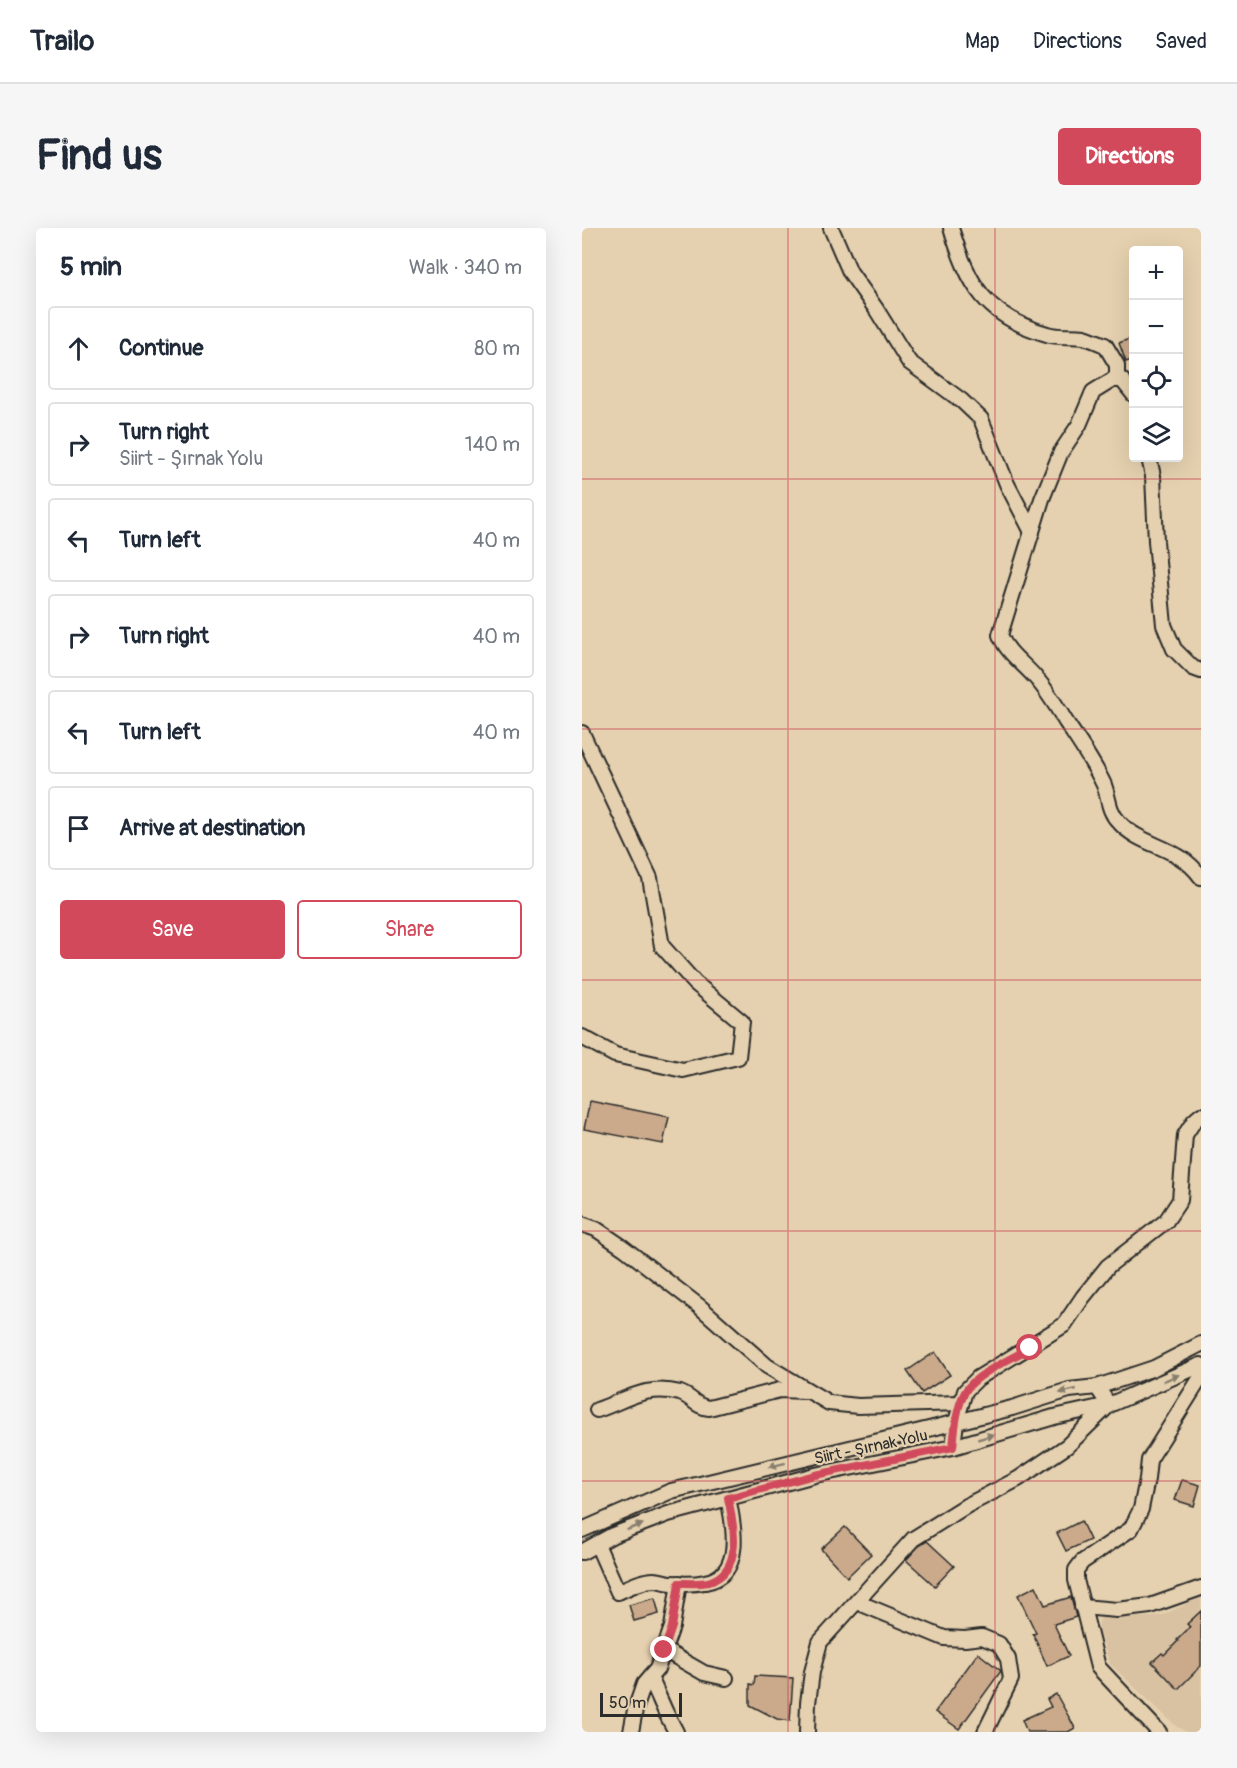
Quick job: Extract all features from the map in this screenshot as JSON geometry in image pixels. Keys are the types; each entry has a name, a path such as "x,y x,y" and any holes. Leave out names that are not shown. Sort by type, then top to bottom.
{"street":[{"path":"831,228 850,272 909,362 981,418 1007,484 1032,532"},
{"path":"951,228 961,259 977,291 994,308 1006,317 1048,335 1084,337 1106,345 1117,365 1118,380"},
{"path":"1129,389 1122,380 1114,380 1093,392 1079,425 1060,452 1042,499 1000,635 1004,644 1036,678 1066,721 1104,786 1111,813 1119,823 1129,832 1163,847 1191,864 1201,877"},
{"path":"1150,462 1153,476 1164,625 1174,649 1193,668 1201,670"},
{"path":"582,733 650,878 662,946 695,982 741,1022 738,1057 683,1070 615,1054 582,1037"},
{"path":"953,1447 956,1422 965,1391 978,1378 1064,1325 1108,1266 1166,1221 1180,1200 1185,1136 1194,1121 1201,1115"},
{"path":"582,1224 596,1229 624,1248 699,1306 767,1366 829,1403 858,1406 961,1403"},
{"name":"Siirt - Şırnak Yolu","path":"582,1530 671,1491 1012,1408 1069,1390 1097,1387 1154,1368 1201,1344"},
{"name":"Siirt - Şırnak Yolu","path":"582,1552 613,1535 668,1514 815,1475 953,1447 1054,1417 1109,1405 1201,1365"},
{"path":"1160,1732 1098,1666 1082,1607 1076,1570 1082,1562 1131,1529 1141,1509 1149,1460 1201,1377"},
{"path":"807,1732 812,1672 820,1642 913,1539 966,1506 1018,1479 1067,1446 1109,1405 1097,1387"},
{"path":"597,1410 639,1392 680,1393 701,1408 709,1408 780,1390 807,1391"},
{"path":"597,1544 618,1592 652,1580 679,1583 708,1582 720,1575 731,1563 734,1549 733,1522 728,1498"},
{"path":"631,1732 635,1710 644,1684 657,1669 672,1627 679,1583"},
{"path":"1082,1607 1117,1611 1150,1606 1201,1588"},
{"path":"857,1602 944,1638 982,1637 999,1644 1008,1659 1011,1679 985,1732"},
{"path":"664,1650 704,1673 726,1678"},
{"path":"650,1677 676,1732"}],"shaded area":[{"path":"1201,1597 1201,1727 1197,1732 1186,1732 1176,1726 1110,1664 1098,1629 1101,1617 1163,1615"}],"building":[{"path":"1129,339 1129,361 1126,362 1119,343"},
{"path":"590,1101 669,1117 663,1144 584,1129"},
{"path":"935,1352 950,1375 922,1393 907,1371"},
{"path":"1182,1480 1200,1485 1194,1506 1175,1500"},
{"path":"1081,1521 1090,1540 1066,1551 1057,1533"},
{"path":"845,1527 871,1554 847,1577 821,1549"},
{"path":"927,1541 954,1566 935,1586 906,1560"},
{"path":"1036,1586 1045,1605 1071,1597 1076,1617 1054,1624 1069,1656 1047,1666 1033,1634 1036,1633 1018,1595"},
{"path":"655,1598 659,1614 634,1621 629,1605"},
{"path":"1201,1611 1201,1666 1178,1689 1152,1662 1162,1653 1164,1655 1178,1641 1190,1627 1187,1624"},
{"path":"978,1653 1001,1671 959,1729 935,1712"},
{"path":"755,1676 793,1678 790,1721 777,1719 750,1705 750,1684 754,1685"},
{"path":"1056,1694 1075,1728 1068,1732 1027,1732 1022,1720 1051,1707 1047,1699"}],"route":[{"path":"664,1650 672,1627 679,1583 708,1582 720,1575 731,1563 734,1549 733,1522 728,1498 815,1475 953,1447 956,1422 965,1391 978,1378 1030,1348"}]}
